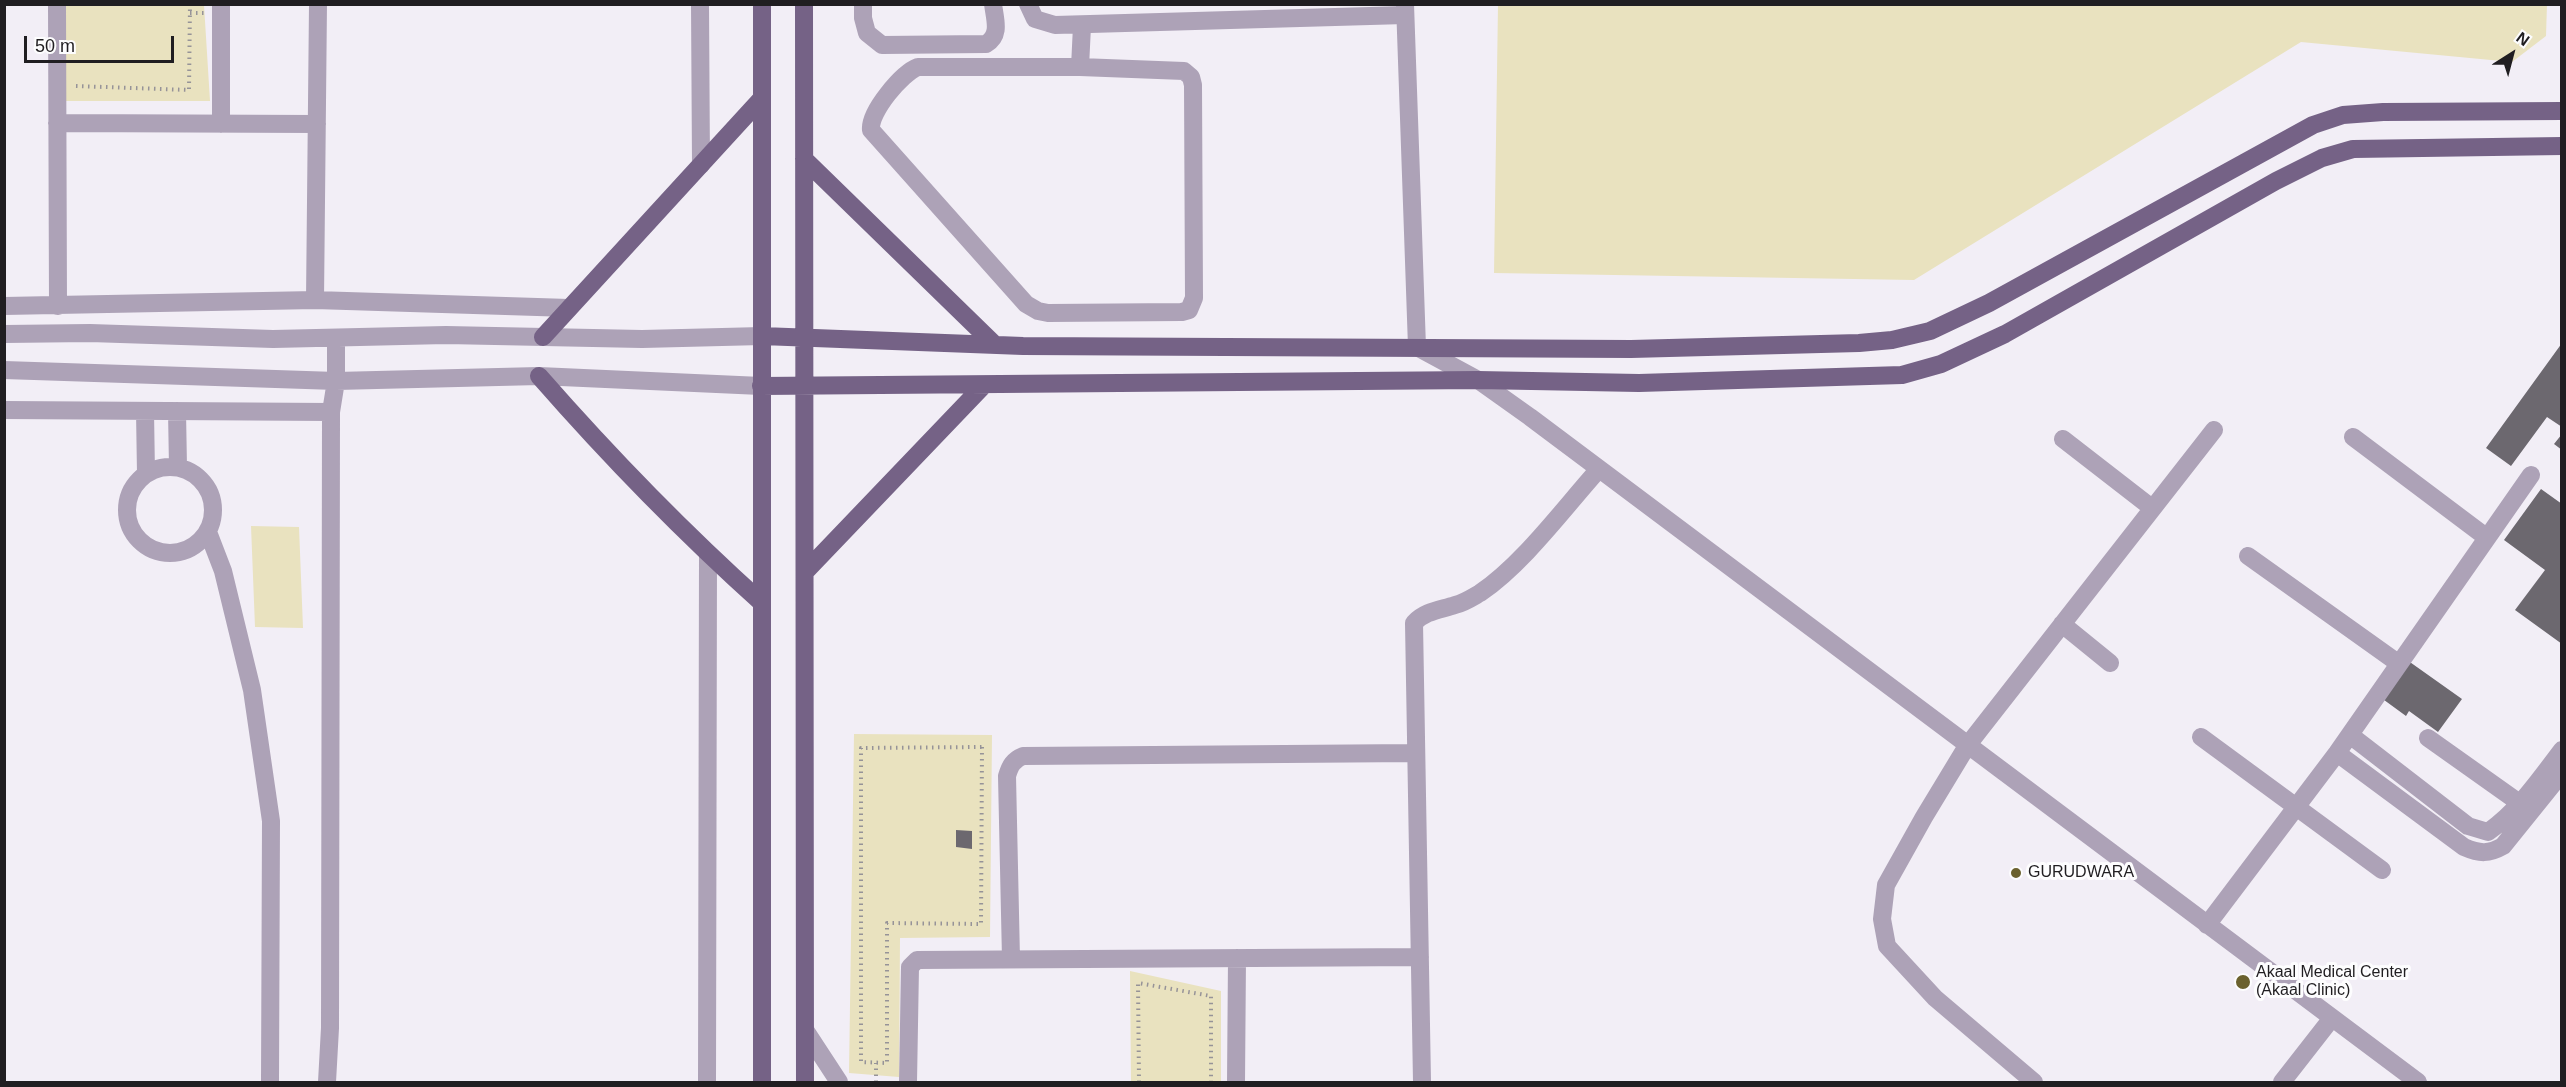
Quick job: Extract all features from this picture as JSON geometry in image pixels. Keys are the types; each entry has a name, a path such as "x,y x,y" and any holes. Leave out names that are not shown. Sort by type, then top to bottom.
{"main road":[{"path":"762,4 762,1083"},
{"path":"804,4 805,1083"},
{"path":"543,337 762,98"},
{"path":"762,336 995,345 1631,349 1859,343 1892,340 1930,331 1989,303 2313,125 2343,115 2383,112 2562,111"},
{"path":"761,386 1478,380 1639,383 1902,375 1941,364 2005,334 2276,181 2322,158 2353,149 2386,147 2562,146"},
{"path":"804,159 995,345"},
{"path":"539,376 583,427 708,554 762,603"},
{"path":"805,572 984,385"}],"street":[{"path":"57,4 58,306"},
{"path":"221,4 221,124"},
{"path":"315,300 318,4"},
{"path":"700,4 701,165"},
{"path":"863,4 867,33 882,45 986,44 994,39 997,30 993,4"},
{"path":"1028,4 1035,19 1055,25 1082,26 1405,10 1417,347 1478,380 2418,1083"},
{"path":"1080,67 1082,26"},
{"path":"918,67 1080,67 1184,71 1191,77 1193,85 1194,298 1189,310 1058,314 1038,311 1026,304 871,130 870,122 873,114 904,76 918,67"},
{"path":"57,123 317,124"},
{"path":"4,306 315,300 569,308"},
{"path":"4,334 90,333 273,339 446,335 642,339 762,336"},
{"path":"327,1083 330,1016 331,412 336,381 336,338"},
{"path":"4,370 336,381 539,376 761,386"},
{"path":"4,410 331,412"},
{"path":"145,411 146,474"},
{"path":"177,411 178,467"},
{"path":"2034,1083 1935,998 1887,946 1882,919 1886,885 1967,746 2214,430"},
{"path":"2353,437 2486,537"},
{"path":"2063,439 2152,508"},
{"path":"178,467 200,478 209,490 213,511 208,532 198,543 178,552 156,551 143,544 134,534 128,521 129,495 136,483 146,474 158,468 178,467"},
{"path":"1422,1083 1414,623 1421,616 1458,605 1499,578 1599,469"},
{"path":"2207,925 2350,735 2531,475"},
{"path":"208,532 223,571 252,690 271,821 270,1083"},
{"path":"707,1083 708,554"},
{"path":"2248,556 2398,663"},
{"path":"2062,624 2110,663"},
{"path":"2350,735 2468,826 2488,832 2521,804 2562,750"},
{"path":"2201,738 2296,805 2382,870"},
{"path":"2428,738 2521,804"},
{"path":"1011,959 1007,776 1010,765 1017,759 1023,756 1415,753"},
{"path":"2337,753 2464,847 2477,853 2491,853 2504,846 2562,773"},
{"path":"908,1083 910,967 917,960 931,958 1420,957"},
{"path":"1236,1083 1237,958"},
{"path":"2282,1083 2332,1018"},
{"path":"805,1030 839,1083"}],"path":[{"path":"76,87 189,90 190,4"},
{"path":"982,747 981,924 887,923 887,1063 876,1062 861,1062 861,748 982,747"},
{"path":"1139,1083 1138,983 1211,996 1211,1083"},
{"path":"876,1062 876,1083"}],"shaded area":[{"path":"2547,4 2546,36 2512,62 2301,42 1914,280 1494,273 1498,5"},
{"path":"63,5 204,5 210,101 65,101"},
{"path":"251,526 299,527 303,628 255,627"},
{"path":"854,734 992,735 990,937 900,938 899,1077 849,1073"},
{"path":"1130,971 1221,991 1221,1082 1131,1082"}],"building":[{"path":"2562,343 2562,427 2547,417 2511,466 2486,448"},
{"path":"2562,434 2562,450 2554,444"},
{"path":"2541,489 2562,504 2562,644 2515,610 2545,570 2504,540"},
{"path":"2407,660 2462,699 2438,732 2409,711 2406,716 2380,697"},
{"path":"956,830 972,831 972,849 956,847"}],"place":[{"name":"GURUDWARA","path":"2016,873"},
{"name":"Akaal Medical Center (Akaal Clinic)","path":"2243,982"}]}
